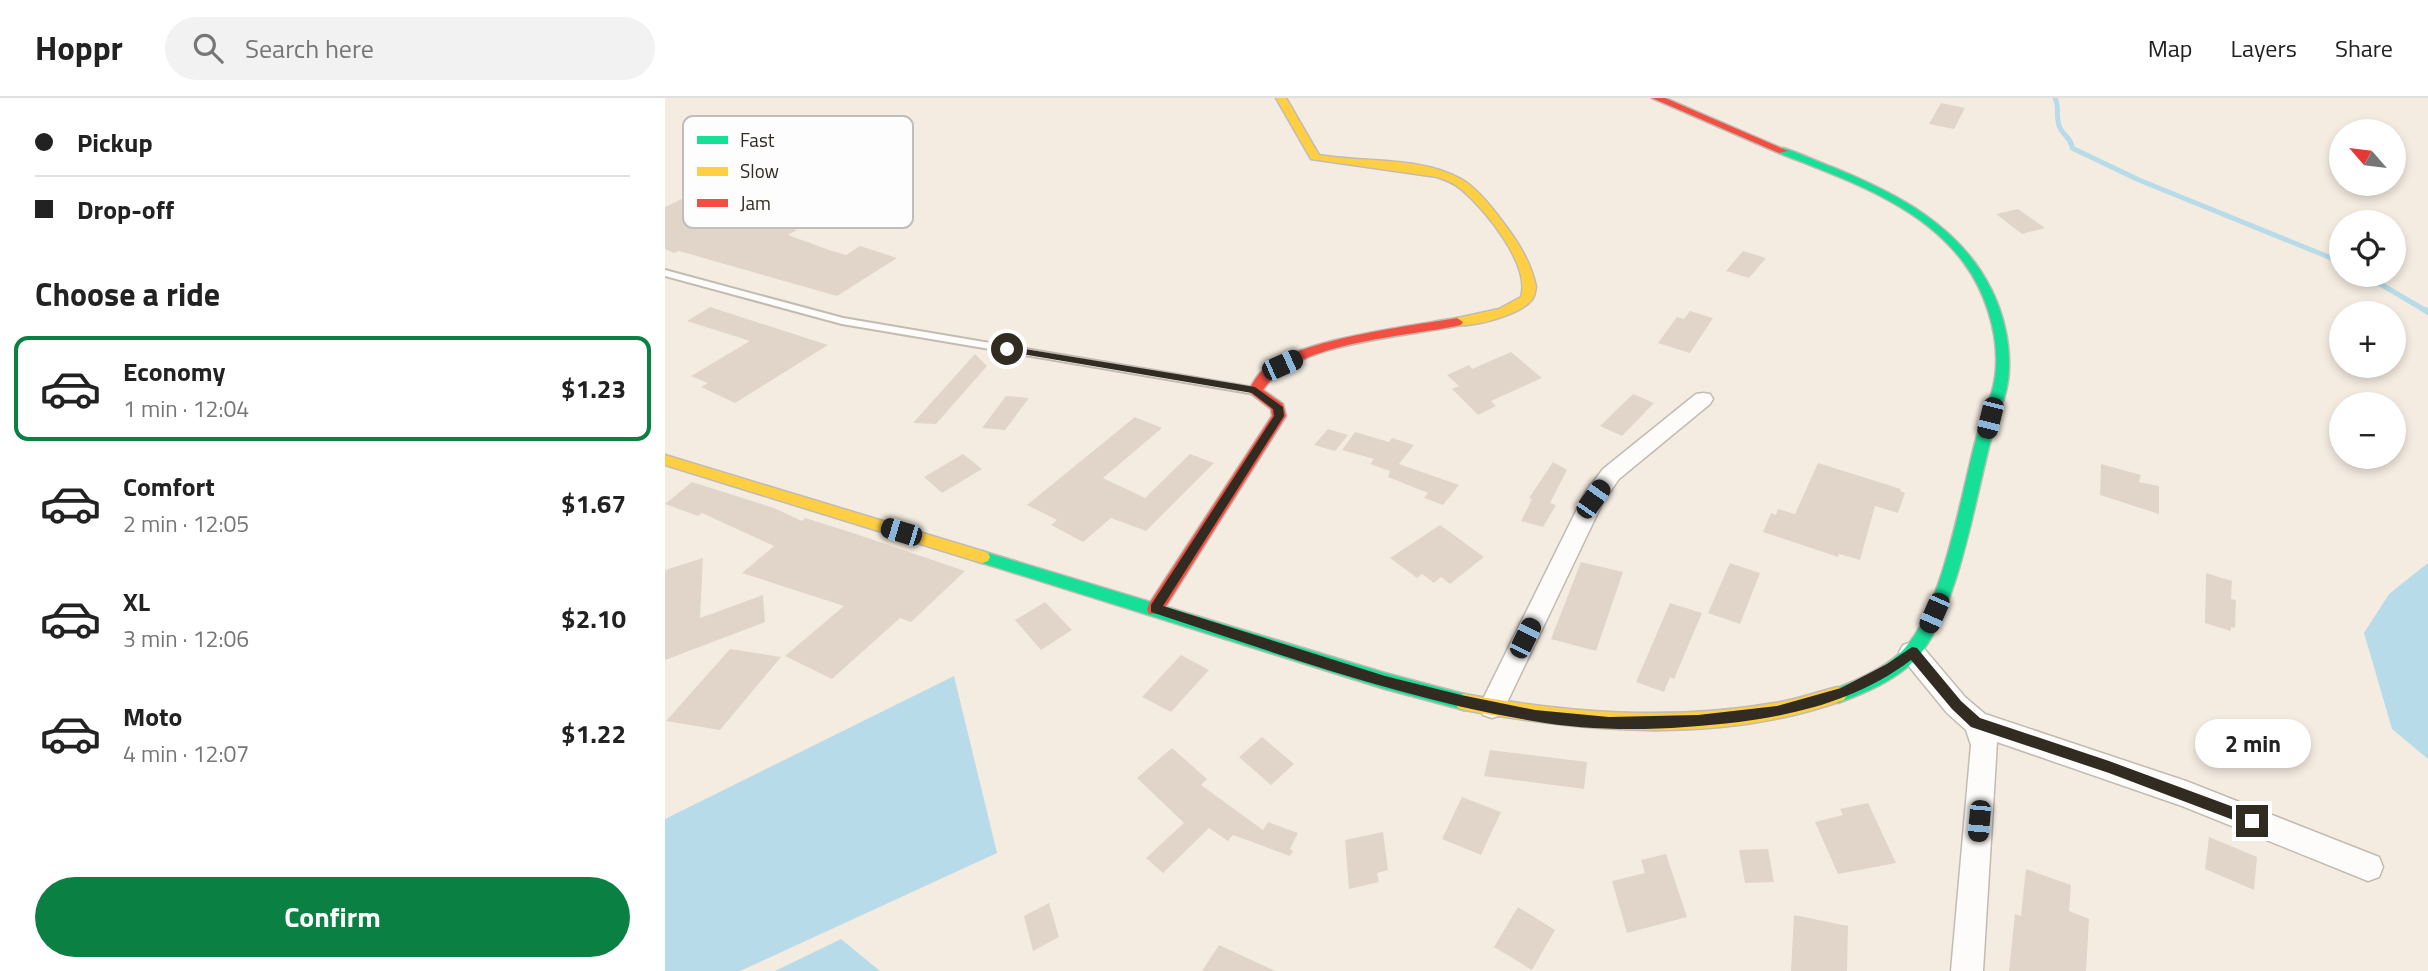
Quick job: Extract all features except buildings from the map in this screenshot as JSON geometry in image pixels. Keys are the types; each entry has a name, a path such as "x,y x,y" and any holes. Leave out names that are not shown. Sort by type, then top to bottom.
{"street":[{"path":"1155,609 1279,416 1278,407 1255,391 1255,385 1263,377 1313,352 1350,340 1486,317 1515,308 1528,297 1532,285 1527,270 1486,205 1472,191 1456,181 1431,173 1315,158 1281,98"},
{"path":"665,460 1385,681 1535,716 1609,723 1698,721 1777,711 1844,693 1891,668 1912,652 1925,632 1942,594 2003,368 2002,337 1992,302 1971,264 1952,240 1925,217 1884,194 1657,98"},
{"path":"1492,707 1593,499 1611,474 1703,399"},
{"path":"1912,652 1956,705 1976,723 2186,794 2368,867"},
{"path":"1967,971 1985,746 1976,723"}],"lane":[{"path":"665,273 842,321 1255,391"}],"water":[{"path":"2428,563 2428,759 2392,729 2364,633 2389,594"},
{"path":"954,676 997,853 740,971 665,971 665,819"},
{"path":"841,939 880,971 775,971"}],"waterway":[{"path":"2055,98 2059,124 2072,148 2139,180 2329,257"},
{"path":"2385,287 2428,312 2425,310"}],"traffic: fast":[{"path":"1783,151 1869,187 1924,219 1948,238 1969,261 1985,288 1995,316 2002,355 2001,382 1946,583 1935,612 1911,653 1866,683 1838,695"},
{"path":"982,557 1385,681 1464,702"}],"traffic: slow":[{"path":"1281,98 1315,157 1423,170 1440,175 1467,188 1493,217 1519,254 1527,272 1530,287 1527,298 1504,312 1457,322"},
{"path":"665,460 982,557"},
{"path":"1464,702 1542,715 1620,722 1658,722 1736,717 1776,711 1838,695"}],"traffic: jam":[{"path":"1657,98 1783,151"},
{"path":"1155,609 1279,416 1278,407 1255,391 1265,375 1286,362 1345,342 1457,322"}],"route":[{"path":"1007,349 1255,391 1278,407 1279,416 1155,609 1385,681 1461,701 1535,716 1609,723 1698,721 1777,711 1844,693 1891,668 1912,652 1956,705 1976,723 2186,794 2252,821"}]}
